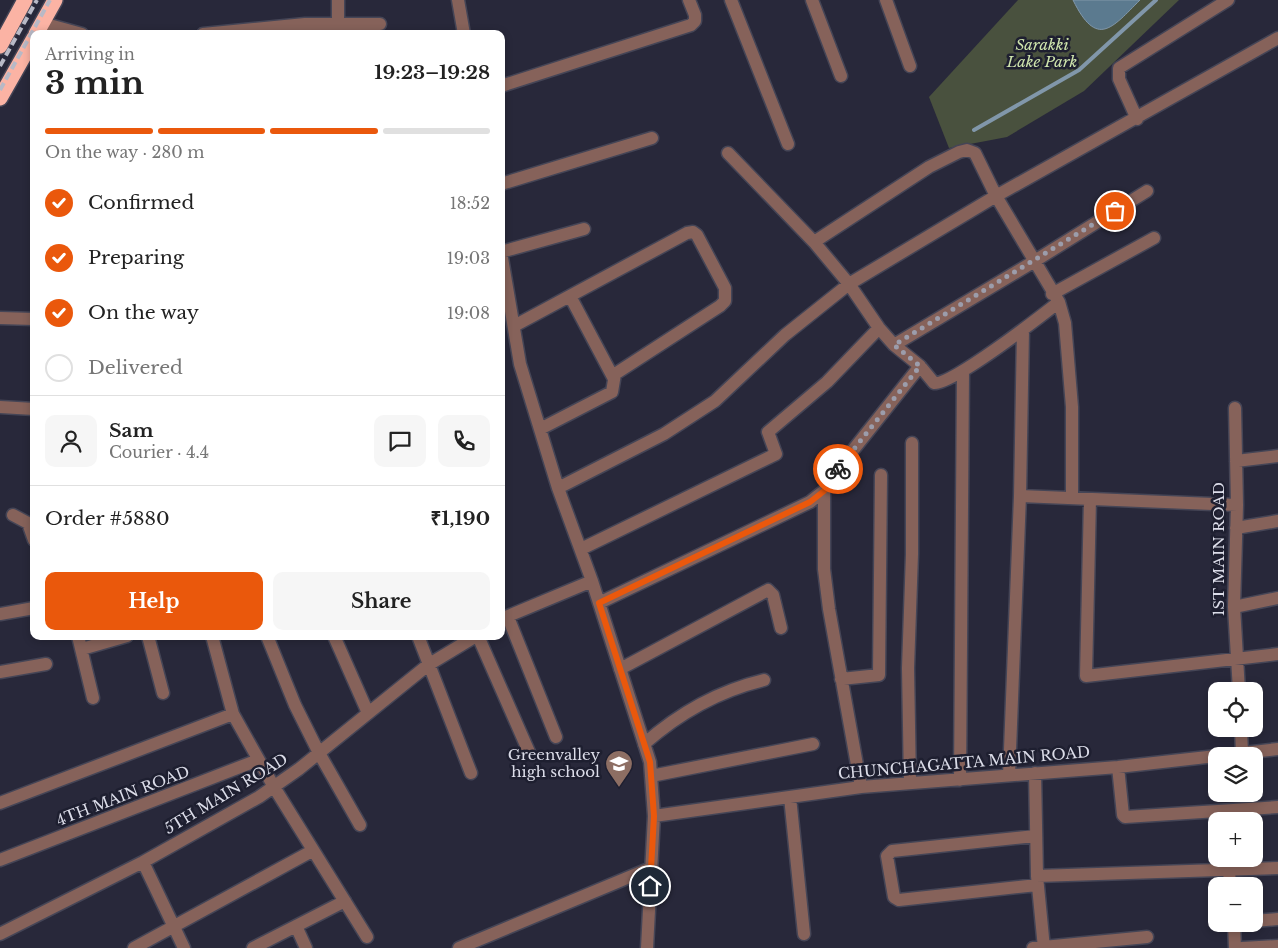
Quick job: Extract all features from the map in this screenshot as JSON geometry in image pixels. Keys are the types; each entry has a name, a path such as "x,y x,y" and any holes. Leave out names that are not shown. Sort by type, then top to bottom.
{"highway":[{"path":"0,46 25,0"},
{"path":"39,28 55,0"},
{"path":"0,98 30,45"}],"street":[{"path":"338,0 338,24"},
{"path":"458,0 463,30"},
{"path":"505,85 692,25 695,21 695,15 689,0"},
{"path":"731,0 788,144"},
{"path":"812,0 841,76"},
{"path":"886,0 910,66"},
{"path":"1137,119 1119,79 1119,68 1228,0"},
{"path":"283,30 338,24 380,24"},
{"path":"39,28 53,30"},
{"path":"558,488 664,434 715,401 785,335 848,284 996,196 1137,119 1278,38"},
{"path":"505,183 652,138"},
{"path":"814,242 929,167 960,152 967,150 975,153 996,196 1055,298 1065,323 1072,406 1072,498"},
{"path":"728,153 814,242 894,345 920,366 930,380 938,384 963,371 1023,330 1055,298 1154,238"},
{"path":"894,345 1147,191"},
{"path":"505,251 584,229"},
{"path":"514,326 687,233 693,232 697,235 725,288 725,300 615,374 612,392 540,429"},
{"path":"505,278 520,364 558,488 592,581 650,762 654,816 647,948"},
{"path":"570,296 614,379"},
{"path":"0,318 30,319"},
{"path":"581,549 776,454 768,432 827,382 879,328"},
{"path":"1009,775 1020,496 1023,330"},
{"path":"599,603 810,502 824,491 834,474 920,366"},
{"path":"960,780 963,371"},
{"path":"0,407 30,409"},
{"name":"1ST MAIN ROAD","path":"1234,408 1237,505 1234,607 1239,682"},
{"path":"910,783 908,668 912,554 912,443"},
{"path":"1236,461 1278,456"},
{"path":"841,678 879,675 881,475"},
{"path":"824,491 824,569 861,787"},
{"path":"1020,496 1237,505"},
{"path":"1090,499 1086,676 1278,654"},
{"path":"13,515 28,523 30,529"},
{"path":"1236,528 1278,521"},
{"path":"556,737 505,618 592,581"},
{"path":"620,669 768,590 773,594 780,628"},
{"path":"1234,607 1278,598"},
{"path":"0,614 30,609"},
{"path":"93,698 80,642 96,640"},
{"path":"149,640 163,693"},
{"path":"213,640 233,714 312,851 368,936"},
{"path":"269,640 294,705 360,825"},
{"path":"336,640 368,713"},
{"path":"419,640 471,773"},
{"name":"5TH MAIN ROAD","path":"0,934 143,862 274,787 428,665 464,640"},
{"path":"479,640 529,752"},
{"path":"0,672 46,664"},
{"path":"644,744 687,711 734,688 764,680"},
{"path":"0,802 233,714"},
{"path":"651,776 812,744"},
{"name":"CHUNCHAGATTA MAIN ROAD","path":"1263,751 1278,750"},
{"name":"CHUNCHAGATTA MAIN ROAD","path":"654,816 861,787 1118,767 1208,757"},
{"name":"4TH MAIN ROAD","path":"0,860 258,760"},
{"path":"1118,767 1123,815 1125,817 1278,807"},
{"path":"1035,773 1035,836 1041,947 1147,936"},
{"path":"790,796 804,934"},
{"path":"1035,836 892,851 887,856 894,897 897,900 1037,880 1278,868"},
{"path":"134,948 312,851"},
{"path":"143,862 184,948"},
{"path":"459,948 651,868"},
{"path":"1229,869 1229,877"},
{"path":"252,948 345,901"},
{"path":"1263,920 1278,919"},
{"path":"296,926 306,948"},
{"path":"1235,932 1236,948"},
{"path":"1242,948 1278,946"}],"green space":[{"name":"Sarakki Lake Park","path":"1018,0 1179,0 1084,91 1007,137 949,148 929,97"}],"water":[{"path":"1073,0 1140,0 1113,25 1105,29 1097,29 1090,25"}],"waterway":[{"path":"974,130 1079,70 1156,0"}],"railway":[{"path":"0,66 37,0"},
{"path":"33,30 50,0"},
{"path":"0,90 30,36"}],"way so far":[{"path":"838,469 920,366 894,345 1115,211"}],"place":[{"name":"Greenvalley high school","path":"619,788"}],"route":[{"path":"650,886 654,816 650,762 599,603 810,502 824,491 838,469"}]}
